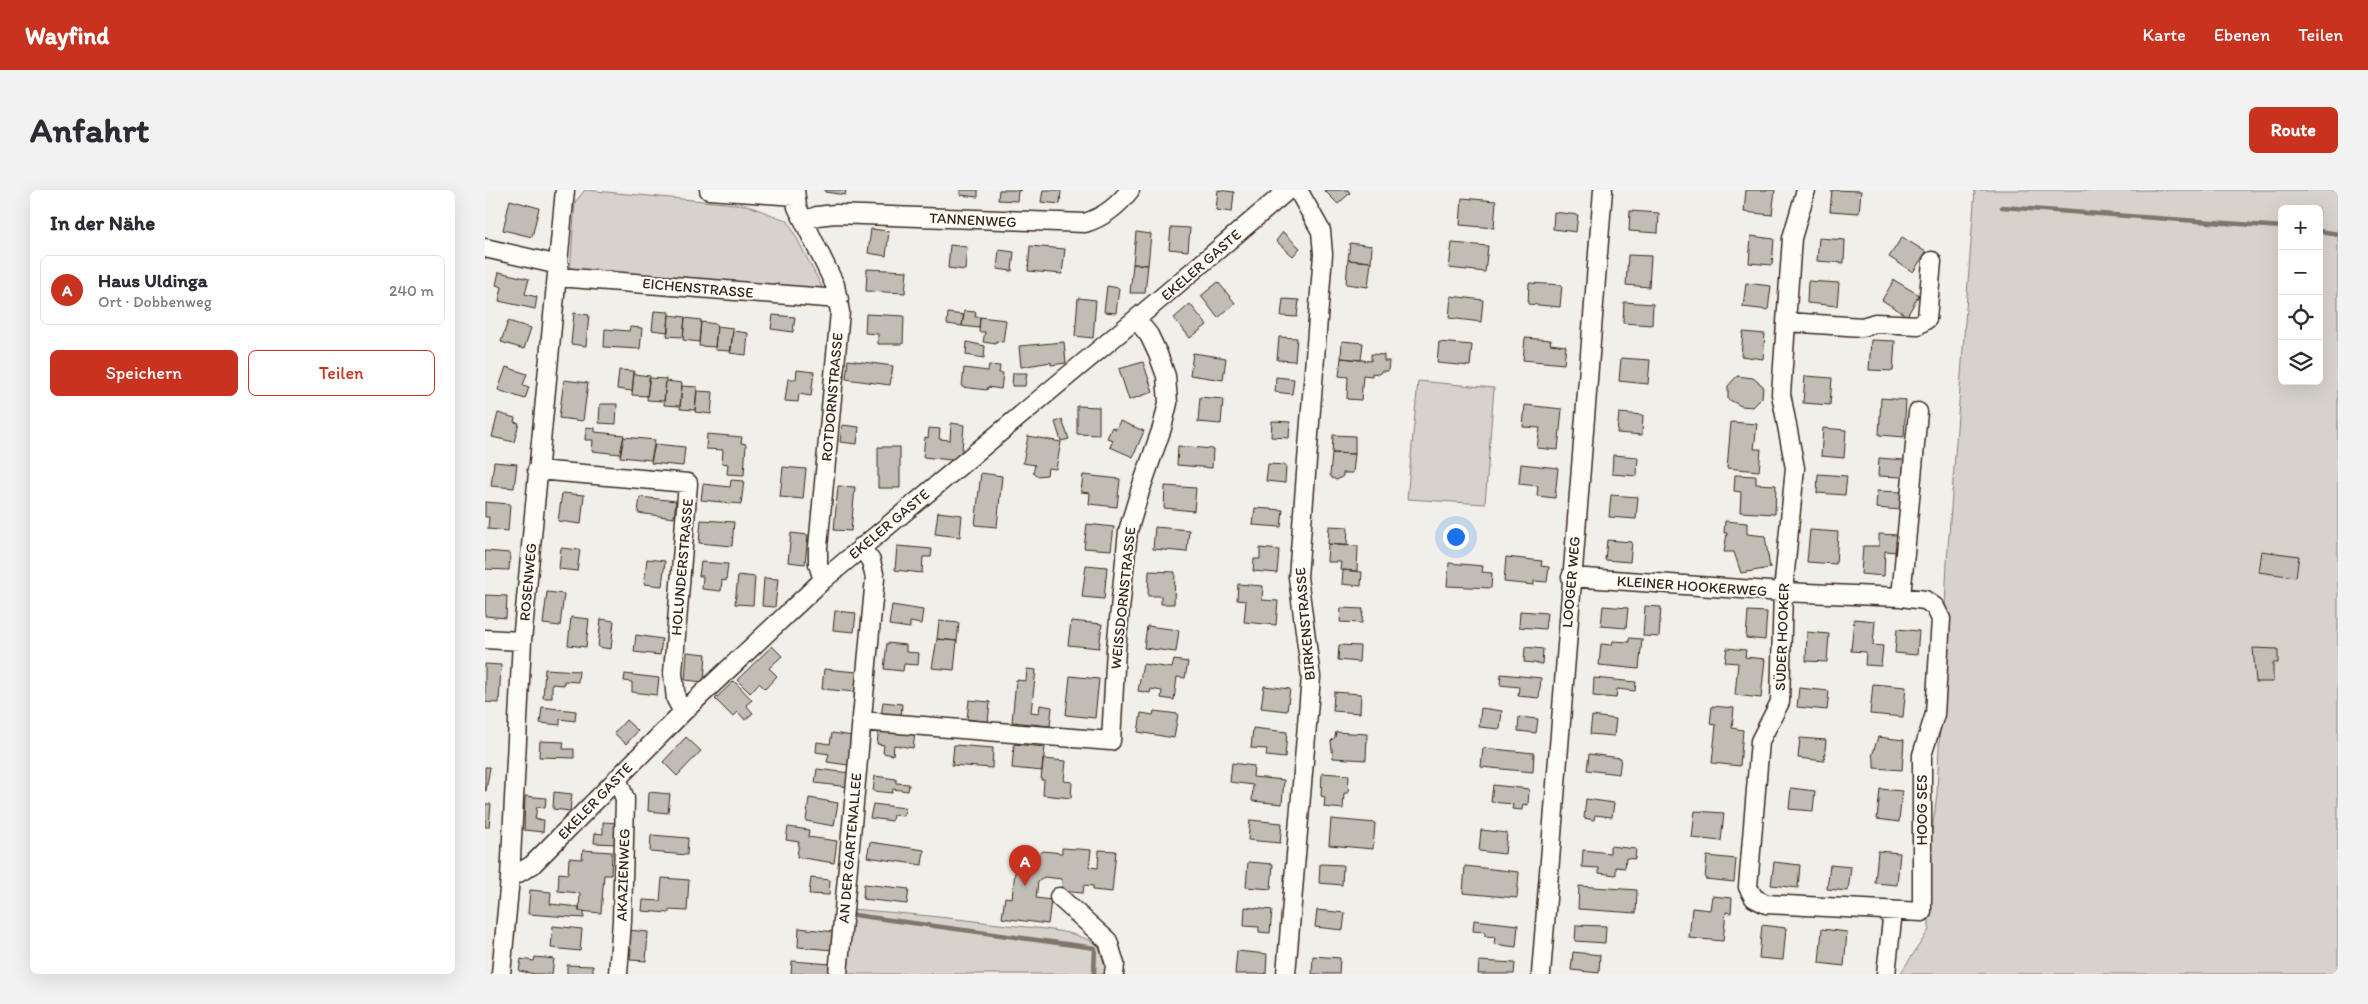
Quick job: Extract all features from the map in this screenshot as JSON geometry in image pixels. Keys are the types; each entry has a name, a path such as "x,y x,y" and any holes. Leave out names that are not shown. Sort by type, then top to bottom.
{"street":[{"name":"ROSENWEG","path":"501,974 510,878 522,641 565,190"},
{"path":"709,190 795,193"},
{"name":"TANNENWEG","path":"804,221 817,216 835,214 1085,223 1100,218 1111,210 1130,190"},
{"name":"EKELER GASTE","path":"510,878 532,866 683,712 823,580 1136,320 1288,190"},
{"name":"BIRKENSTRASSE","path":"1286,974 1311,677 1298,577 1323,254 1321,231 1298,190"},
{"name":"LOOGER WEG","path":"1541,974 1603,190"},
{"name":"SÜDER HOOKER","path":"1807,190 1792,238 1781,394 1795,468 1783,592 1780,702 1760,741 1749,887 1754,898 1765,904 1893,911"},
{"name":"ROTDORNSTRASSE","path":"795,193 804,221 835,285 840,312 818,547 818,564 823,580"},
{"name":"EICHENSTRASSE","path":"485,248 558,271 839,299"},
{"path":"1787,322 1862,326 1875,323 1918,325 1927,318 1931,261"},
{"name":"WEISSDORNSTRASSE","path":"861,721 1111,741 1116,648 1128,531 1162,428 1167,403 1166,376 1158,354 1149,336 1136,320"},
{"path":"1901,597 1918,412"},
{"name":"HOLUNDERSTRASSE","path":"537,470 689,483 673,674 676,698 683,712"},
{"name":"AN DER GARTENALLEE","path":"839,974 875,578 871,561 861,548"},
{"name":"KLEINER HOOKERWEG","path":"1571,577 1783,592 1901,597 1925,600 1935,607 1941,619"},
{"name":"HOOG SES","path":"1893,911 1922,912 1922,755 1935,714 1941,619"},
{"path":"485,639 522,641"},
{"name":"AKAZIENWEG","path":"617,778 625,799 622,921 618,974"},
{"path":"1059,897 1108,941 1115,964 1114,974"},
{"path":"1886,974 1893,911"}],"shaded area":[{"path":"585,190 746,205 788,221 825,293 570,272 575,202"},
{"path":"1975,190 2338,190 2338,974 1900,974 1929,930 1928,863 1937,794 1947,561"},
{"path":"1418,381 1494,388 1485,504 1407,499"},
{"path":"850,909 967,920 1071,934 1095,943 1106,950 1105,974 841,974"}],"building":[{"path":"825,190 846,190 845,195 825,192"},
{"path":"960,190 978,190 978,197 960,195"},
{"path":"999,190 1022,190 1018,191 1017,201 998,200"},
{"path":"1043,190 1061,190 1060,204 1041,202"},
{"path":"1218,190 1234,192 1232,212 1216,210"},
{"path":"1324,190 1348,190 1350,193 1338,204"},
{"path":"1746,190 1775,190 1772,215 1744,212"},
{"path":"1832,190 1861,191 1859,213 1830,211"},
{"path":"1462,198 1496,201 1494,228 1460,225"},
{"path":"510,200 539,208 532,237 503,230"},
{"path":"1630,211 1659,213 1658,233 1629,231"},
{"path":"1554,212 1578,215 1576,232 1553,229"},
{"path":"1171,227 1190,228 1188,251 1169,249"},
{"path":"871,229 889,231 886,256 868,253"},
{"path":"1136,232 1151,234 1148,265 1133,264"},
{"path":"1283,232 1300,248 1293,256 1276,241"},
{"path":"1751,236 1774,239 1772,265 1749,263"},
{"path":"1902,237 1926,252 1913,272 1889,257"},
{"path":"1819,238 1845,240 1844,263 1817,261"},
{"path":"1350,243 1372,246 1371,262 1348,260"},
{"path":"1452,243 1488,246 1485,272 1449,268"},
{"path":"950,245 967,247 965,270 948,268"},
{"path":"1030,246 1065,249 1062,274 1028,271"},
{"path":"999,250 1014,252 1012,271 997,269"},
{"path":"1628,255 1651,256 1649,287 1626,285"},
{"path":"1348,260 1371,262 1368,287 1346,284"},
{"path":"1133,264 1148,265 1145,293 1130,293"},
{"path":"867,269 907,271 905,293 866,291"},
{"path":"499,272 529,279 525,294 537,297 535,309 499,301 502,287 496,285"},
{"path":"1894,280 1919,295 1907,316 1882,300"},
{"path":"1808,281 1839,283 1837,306 1807,303"},
{"path":"1218,282 1235,303 1218,318 1201,296"},
{"path":"1529,283 1562,285 1560,307 1528,304"},
{"path":"1746,283 1771,286 1768,310 1743,307"},
{"path":"1107,286 1119,288 1116,313 1104,312"},
{"path":"1451,296 1483,300 1481,322 1449,318"},
{"path":"1078,298 1096,300 1093,338 1075,336"},
{"path":"1283,299 1299,300 1297,317 1281,316"},
{"path":"1624,302 1653,304 1652,325 1623,323"},
{"path":"1190,304 1207,325 1190,338 1174,318"},
{"path":"654,311 669,312 668,332 652,330"},
{"path":"964,311 976,312 975,317 980,317 979,328 962,326"},
{"path":"574,313 589,315 586,346 571,344"},
{"path":"948,313 964,315 962,326 947,324"},
{"path":"866,314 904,316 903,344 878,344 878,334 865,333"},
{"path":"669,315 685,317 683,337 667,336"},
{"path":"773,315 795,317 793,332 771,329"},
{"path":"980,317 1006,320 1003,342 996,341 996,344 983,342 985,332 979,332"},
{"path":"685,318 701,320 699,342 683,340"},
{"path":"508,321 531,328 524,349 501,342"},
{"path":"701,322 717,324 715,347 699,346"},
{"path":"717,326 733,328 731,351 715,350"},
{"path":"630,327 642,328 640,349 604,347 605,329 629,331"},
{"path":"733,331 748,333 746,355 730,353"},
{"path":"1743,332 1765,334 1763,359 1741,356"},
{"path":"1279,337 1297,338 1295,361 1277,360"},
{"path":"1525,338 1551,340 1550,344 1566,346 1564,364 1523,360"},
{"path":"1871,340 1895,341 1893,371 1869,370"},
{"path":"1342,341 1363,343 1361,360 1341,358"},
{"path":"967,342 985,346 984,358 966,355"},
{"path":"1064,342 1066,363 1051,365 1051,362 1021,367 1019,346"},
{"path":"1439,342 1472,345 1470,366 1437,363"},
{"path":"1193,353 1226,358 1223,380 1190,375"},
{"path":"1371,354 1384,355 1384,361 1389,361 1388,371 1381,371 1380,374 1372,373 1372,376 1363,375 1361,400 1347,399 1348,377 1339,376 1341,358 1371,361"},
{"path":"1621,358 1650,360 1648,384 1619,381"},
{"path":"848,360 893,366 890,385 846,379"},
{"path":"1143,362 1153,392 1129,400 1119,369"},
{"path":"989,365 1000,366 999,373 1003,373 1001,389 988,387 987,390 962,387 964,368 988,371"},
{"path":"506,367 527,374 523,385 529,387 525,399 498,390"},
{"path":"619,370 634,371 632,391 617,389"},
{"path":"797,370 814,372 811,396 799,394 798,402 785,401 788,379 796,379"},
{"path":"1013,373 1027,373 1025,386 1012,386"},
{"path":"634,374 650,376 647,396 632,395"},
{"path":"1737,376 1753,378 1763,386 1762,398 1753,407 1741,406 1728,399 1728,386"},
{"path":"1805,376 1832,378 1830,405 1803,403"},
{"path":"1276,377 1294,379 1292,394 1275,392"},
{"path":"649,378 666,379 664,401 647,400"},
{"path":"564,380 588,383 583,421 559,418"},
{"path":"666,381 682,383 680,406 664,405"},
{"path":"682,386 697,387 695,410 680,409"},
{"path":"697,391 713,392 711,414 695,412"},
{"path":"1200,397 1223,399 1221,424 1198,422"},
{"path":"1881,398 1906,400 1904,437 1879,435"},
{"path":"600,404 617,404 616,424 599,423"},
{"path":"1525,405 1562,409 1558,450 1537,448 1540,428 1523,427"},
{"path":"1077,406 1099,407 1099,435 1077,434"},
{"path":"498,413 515,418 514,422 519,423 514,442 492,437"},
{"path":"1619,413 1643,415 1642,435 1617,433"},
{"path":"1062,420 1069,439 1061,441 1055,422"},
{"path":"1120,421 1144,431 1133,457 1110,447 1113,440 1107,438 1112,427 1116,429"},
{"path":"1272,421 1290,422 1289,438 1271,437"},
{"path":"1731,422 1757,424 1754,449 1761,449 1759,471 1727,468"},
{"path":"951,423 964,425 961,461 923,457 925,437 928,438 929,428 940,429 939,439 950,440"},
{"path":"842,425 859,427 857,444 840,442"},
{"path":"586,427 595,428 595,432 624,435 620,454 592,451 593,440 585,440"},
{"path":"1823,428 1846,430 1844,458 1821,456"},
{"path":"707,434 742,437 741,443 746,444 744,475 727,474 728,464 722,463 723,450 706,449"},
{"path":"1333,435 1355,436 1355,454 1332,453"},
{"path":"1028,436 1061,442 1056,469 1048,468 1047,475 1037,476 1033,473 1035,465 1023,463"},
{"path":"624,437 655,440 651,460 620,457"},
{"path":"655,444 685,447 683,466 651,463"},
{"path":"1178,446 1213,449 1212,468 1177,465"},
{"path":"878,447 900,447 900,488 878,488"},
{"path":"1332,453 1355,454 1353,473 1343,473 1343,476 1337,480 1332,478 1330,475"},
{"path":"1613,455 1638,457 1637,476 1612,474"},
{"path":"1879,458 1904,460 1903,477 1878,476"},
{"path":"494,462 517,464 514,488 491,486"},
{"path":"1268,464 1286,465 1285,483 1266,481"},
{"path":"1521,464 1558,468 1555,498 1537,496 1538,486 1519,484"},
{"path":"783,467 806,469 803,499 780,497"},
{"path":"981,473 1002,476 997,527 975,525"},
{"path":"1818,474 1847,476 1845,495 1817,493"},
{"path":"1083,475 1120,479 1117,507 1089,504 1090,493 1081,492"},
{"path":"1735,475 1756,476 1756,484 1776,485 1775,514 1740,512 1741,492 1734,491"},
{"path":"731,480 744,481 741,504 701,500 703,484 730,487"},
{"path":"838,486 855,487 851,531 834,530"},
{"path":"1165,486 1196,488 1194,511 1164,508"},
{"path":"1877,491 1902,492 1901,510 1876,508"},
{"path":"562,493 584,495 581,524 558,521"},
{"path":"1611,495 1638,497 1636,519 1609,517"},
{"path":"640,497 676,501 674,518 638,513"},
{"path":"485,502 510,504 508,531 488,529 489,517 485,517"},
{"path":"1255,508 1283,510 1281,527 1253,525"},
{"path":"938,512 962,515 960,537 935,534"},
{"path":"701,520 734,522 732,546 699,543"},
{"path":"1725,521 1747,523 1747,534 1765,536 1770,568 1741,573 1734,552 1724,552 1727,533 1724,533"},
{"path":"1087,524 1114,527 1111,550 1084,548"},
{"path":"1329,526 1348,527 1347,546 1328,544"},
{"path":"1155,527 1189,530 1187,552 1153,549"},
{"path":"1810,530 1838,532 1836,564 1807,562"},
{"path":"791,533 808,535 805,564 788,562"},
{"path":"1879,534 1898,535 1897,552 1885,551 1884,576 1861,574 1863,546 1879,546"},
{"path":"1607,540 1632,542 1630,562 1605,560"},
{"path":"1328,544 1358,546 1357,571 1340,570 1341,562 1327,562"},
{"path":"897,546 932,549 931,557 923,557 922,573 895,570"},
{"path":"561,548 580,550 577,571 559,569"},
{"path":"1260,548 1279,550 1277,573 1253,571 1254,559 1260,559"},
{"path":"485,551 510,553 509,570 485,569"},
{"path":"2261,551 2299,556 2296,577 2258,572"},
{"path":"1506,557 1542,561 1541,566 1549,567 1547,582 1534,581 1534,585 1504,582"},
{"path":"647,559 665,561 662,586 644,584"},
{"path":"701,562 728,564 726,581 722,580 721,591 702,589 703,576 699,576"},
{"path":"1449,563 1483,566 1482,572 1492,573 1491,588 1447,586"},
{"path":"1086,565 1107,567 1104,599 1082,597"},
{"path":"1343,570 1362,572 1361,586 1342,584"},
{"path":"1149,571 1175,572 1174,604 1161,604 1161,596 1148,596"},
{"path":"738,575 755,577 753,605 735,604"},
{"path":"764,578 778,579 775,607 762,606"},
{"path":"1238,584 1263,586 1262,600 1278,601 1276,625 1244,622 1246,601 1237,600"},
{"path":"547,592 564,594 560,626 543,624"},
{"path":"485,595 507,596 506,618 485,616"},
{"path":"892,605 923,610 921,624 910,622 910,628 889,625"},
{"path":"1603,606 1628,608 1626,628 1601,626"},
{"path":"1645,606 1661,607 1659,637 1643,636"},
{"path":"1341,608 1363,609 1362,623 1340,622"},
{"path":"835,611 856,613 854,632 833,630"},
{"path":"1520,611 1547,613 1545,629 1519,627"},
{"path":"1748,611 1767,612 1765,640 1746,638"},
{"path":"571,617 589,619 586,647 568,645"},
{"path":"601,619 614,621 611,649 598,647"},
{"path":"1854,619 1875,621 1873,645 1883,646 1881,666 1865,665 1866,652 1851,651"},
{"path":"939,621 959,623 957,641 937,639"},
{"path":"1071,621 1102,624 1099,648 1068,645"},
{"path":"1147,626 1179,630 1176,652 1144,648"},
{"path":"1897,629 1919,631 1917,655 1895,653"},
{"path":"1807,632 1829,634 1827,662 1806,661"},
{"path":"636,635 662,639 660,655 634,652"},
{"path":"1629,638 1642,639 1639,669 1599,665 1601,644 1612,645 1613,641 1629,642"},
{"path":"937,639 957,641 954,670 932,668"},
{"path":"887,643 906,645 906,652 919,653 918,665 904,664 903,671 884,669"},
{"path":"1339,645 1360,646 1359,662 1338,660"},
{"path":"772,646 782,656 769,668 777,676 765,689 759,683 750,693 737,680"},
{"path":"1525,647 1543,649 1542,664 1524,662"},
{"path":"1727,648 1746,650 1745,657 1765,659 1761,698 1735,695 1738,663 1725,662"},
{"path":"2253,648 2278,649 2278,663 2273,663 2273,682 2256,682"},
{"path":"687,652 706,654 704,682 685,680"},
{"path":"1174,660 1188,662 1185,678 1177,677 1174,700 1161,698 1162,691 1151,689 1150,693 1138,691 1143,664 1172,668"},
{"path":"485,664 501,665 499,703 485,702"},
{"path":"545,669 579,671 578,682 564,681 564,685 552,684 552,698 543,698"},
{"path":"824,669 857,672 855,692 822,689"},
{"path":"1027,669 1036,670 1031,712 1039,713 1040,705 1052,707 1050,726 1012,722 1016,680 1026,681"},
{"path":"625,674 659,678 657,695 632,692 632,682 624,681"},
{"path":"1501,674 1541,678 1539,698 1518,696 1519,687 1500,685"},
{"path":"1070,676 1099,679 1095,718 1066,715"},
{"path":"1594,678 1636,682 1635,691 1617,689 1616,698 1593,696"},
{"path":"734,681 752,700 746,705 753,713 745,720 738,712 733,717 715,699"},
{"path":"1873,684 1906,687 1903,717 1870,714"},
{"path":"1264,686 1290,689 1287,711 1261,708"},
{"path":"1799,688 1829,691 1827,710 1797,707"},
{"path":"1334,692 1361,694 1360,713 1333,711"},
{"path":"969,700 990,702 988,722 967,719"},
{"path":"883,702 902,704 901,719 881,717"},
{"path":"1712,706 1734,708 1732,728 1743,730 1740,766 1712,763 1716,725 1710,724"},
{"path":"542,707 576,711 575,721 560,719 560,725 540,723"},
{"path":"1481,708 1502,711 1500,729 1479,727"},
{"path":"1154,711 1178,714 1174,738 1138,732 1141,713 1153,715"},
{"path":"1592,716 1616,719 1614,736 1590,734"},
{"path":"1519,717 1538,719 1536,733 1518,731"},
{"path":"626,720 638,731 626,744 614,733"},
{"path":"879,728 915,732 913,748 894,745 893,755 883,753 884,745 877,744"},
{"path":"1253,728 1287,732 1285,758 1266,756 1267,749 1251,748"},
{"path":"1336,732 1367,734 1366,760 1333,758 1331,741 1335,737"},
{"path":"832,733 853,736 848,765 827,762 829,754 816,752 817,742 830,744"},
{"path":"686,737 701,751 677,776 663,762"},
{"path":"1878,737 1904,740 1902,770 1874,768 1872,756"},
{"path":"1800,738 1826,740 1824,761 1798,758"},
{"path":"540,741 564,742 563,749 574,749 574,758 539,757"},
{"path":"1014,744 1045,747 1042,771 1012,768"},
{"path":"954,745 993,748 992,768 952,765"},
{"path":"1483,748 1534,753 1533,772 1481,767"},
{"path":"1589,754 1621,758 1619,774 1587,770"},
{"path":"1043,759 1066,761 1064,781 1072,782 1071,798 1043,795 1044,780 1041,780"},
{"path":"1232,763 1254,766 1253,777 1284,780 1282,804 1252,801 1253,785 1230,782"},
{"path":"485,767 490,767 486,791 485,791"},
{"path":"817,769 850,773 849,787 815,783"},
{"path":"1322,773 1349,775 1348,793 1344,793 1343,809 1324,807 1325,797 1321,796"},
{"path":"875,776 896,779 896,783 909,784 908,791 893,789 892,793 873,791"},
{"path":"1493,785 1529,789 1528,805 1523,804 1522,810 1512,809 1513,804 1491,802"},
{"path":"1791,788 1815,791 1813,811 1789,809"},
{"path":"1880,789 1902,791 1899,822 1877,819"},
{"path":"554,792 572,794 570,811 553,809"},
{"path":"649,792 670,794 668,813 648,811"},
{"path":"525,796 546,798 545,808 537,807 535,819 544,820 543,832 524,830"},
{"path":"809,798 838,803 834,826 806,821"},
{"path":"1586,799 1614,803 1612,817 1595,815 1594,820 1584,818"},
{"path":"485,804 491,804 489,827 485,827"},
{"path":"873,804 905,808 904,816 893,815 892,821 870,818"},
{"path":"1695,811 1724,813 1721,841 1692,838"},
{"path":"1331,819 1375,823 1373,849 1329,845"},
{"path":"1250,820 1282,823 1280,843 1248,840"},
{"path":"603,822 620,823 618,844 594,843 595,833 603,834"},
{"path":"788,827 809,830 808,837 837,841 834,863 797,857 799,842 786,840"},
{"path":"1481,830 1507,833 1505,854 1479,851"},
{"path":"651,835 688,838 687,855 650,852"},
{"path":"870,842 924,850 922,865 867,857"},
{"path":"1610,846 1636,849 1635,859 1626,858 1625,868 1616,867 1616,875 1599,873 1599,868 1582,867 1583,850 1610,853"},
{"path":"1062,848 1091,850 1089,867 1098,868 1099,850 1116,851 1112,892 1093,890 1093,886 1084,885 1083,893 1061,891 1062,879 1044,877 1038,882 1036,898 1051,900 1048,924 1002,918 1005,897 1012,898 1015,872 1020,868 1014,861 1028,850 1034,859 1043,851 1062,853"},
{"path":"583,850 612,852 611,875 604,875 601,913 579,911 580,893 558,891 559,873 568,874 569,858 582,859"},
{"path":"1878,851 1900,853 1897,885 1875,883"},
{"path":"1707,856 1736,859 1734,882 1705,879"},
{"path":"1248,862 1273,864 1271,889 1246,887"},
{"path":"1774,862 1800,865 1798,888 1771,885"},
{"path":"1320,864 1343,865 1342,885 1319,883"},
{"path":"1830,865 1851,867 1848,891 1827,889"},
{"path":"1465,866 1519,872 1517,898 1463,893"},
{"path":"662,878 689,880 687,911 669,910 669,913 642,911 643,900 660,901"},
{"path":"811,878 830,880 829,895 809,894"},
{"path":"864,884 909,889 907,904 863,899"},
{"path":"1579,886 1637,890 1636,913 1578,909"},
{"path":"530,890 551,892 550,904 579,907 579,911 584,911 584,918 528,914"},
{"path":"1712,896 1732,898 1731,913 1726,912 1723,941 1689,938 1692,908 1710,910"},
{"path":"1245,907 1272,910 1270,933 1259,932 1259,927 1244,926"},
{"path":"1317,910 1345,913 1343,930 1315,927"},
{"path":"1474,920 1518,925 1516,947 1494,944 1495,937 1485,936 1485,932 1473,931"},
{"path":"1576,925 1606,926 1605,943 1575,941"},
{"path":"1762,925 1786,928 1783,960 1759,958"},
{"path":"553,926 582,929 580,951 551,948"},
{"path":"799,928 835,932 833,950 798,947"},
{"path":"1822,929 1847,932 1844,966 1819,963"},
{"path":"628,930 648,932 646,961 630,960 631,949 627,949"},
{"path":"1237,951 1267,954 1266,974 1235,974"},
{"path":"1573,952 1600,955 1599,973 1571,970"},
{"path":"1313,956 1340,958 1339,974 1312,974"},
{"path":"535,957 554,959 552,974 535,974 519,971 521,959 534,961"},
{"path":"792,961 831,964 830,974 791,974"},
{"path":"1479,961 1515,963 1514,974 1478,974"},
{"path":"567,965 593,966 593,974 567,974"}],"waterway":[{"path":"2002,207 2278,227"},
{"path":"2323,232 2338,234"},
{"path":"854,915 1095,948 1094,974"}],"place":[{"name":"Haus Uldinga","path":"1025,886"}]}
